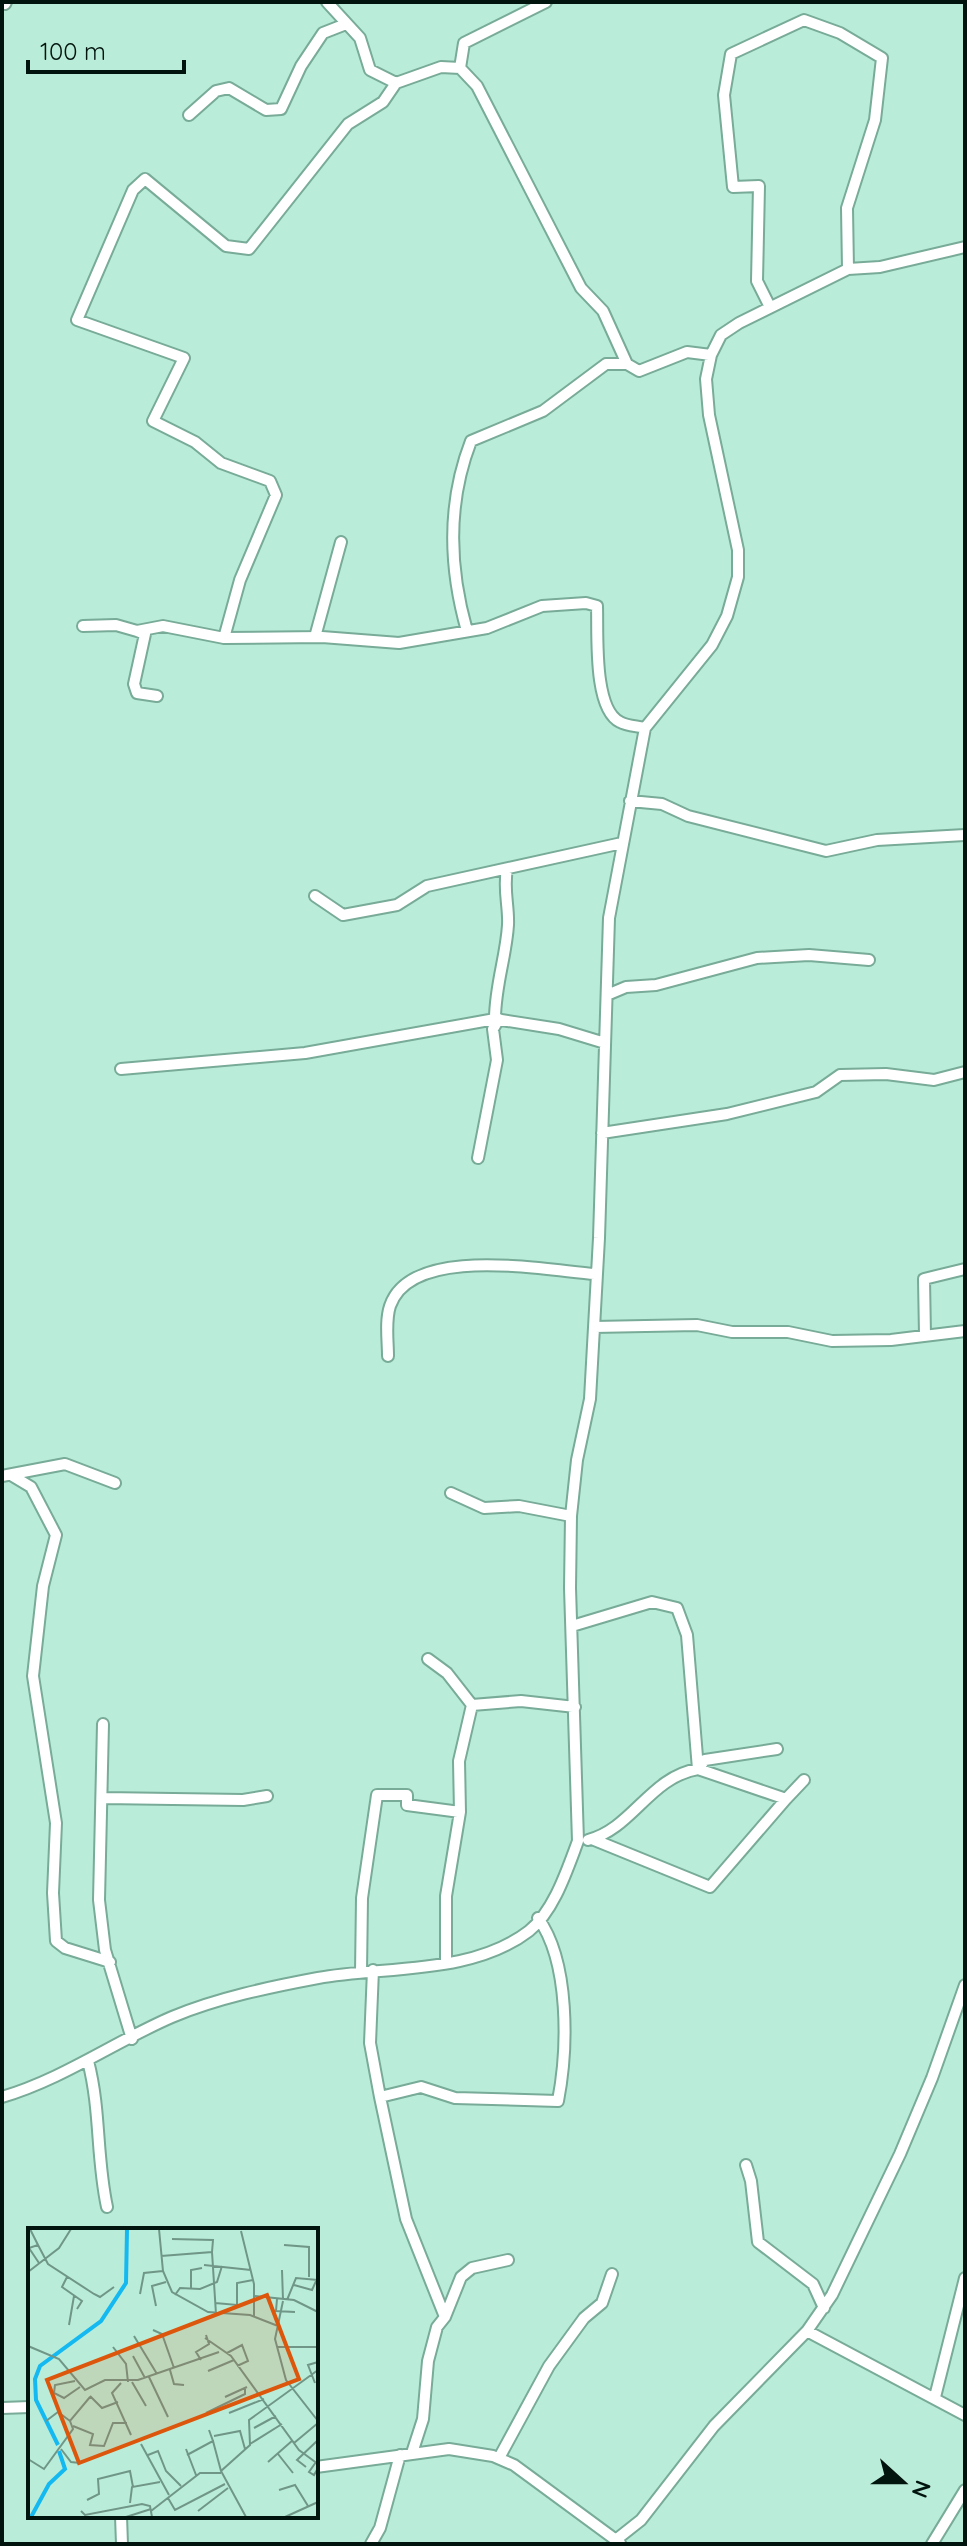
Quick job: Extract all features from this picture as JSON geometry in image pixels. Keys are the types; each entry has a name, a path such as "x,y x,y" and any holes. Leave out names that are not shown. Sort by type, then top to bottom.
{"street":[{"path":"327,2 360,38 370,70 396,83"},
{"path":"460,68 464,43 546,2"},
{"path":"770,307 757,281 759,186 733,187 724,95 731,54 804,20 840,33 882,58 875,120 847,208 848,269"},
{"path":"189,115 216,91 229,88 266,110 281,109 301,66 323,33 346,24"},
{"path":"224,638 240,580 276,495 270,481 221,463 195,442 153,421 184,358 77,320 133,190 145,179 226,246 249,249 348,124 383,102 396,83 441,67 460,68 477,86 581,288 603,311 627,364"},
{"path":"2,2097 88,2061 171,2018 202,2007 317,1979 446,1962 501,1946 530,1930 567,1872 578,1841 571,1516 577,1460 590,1399 609,918 645,728 712,645 734,596 738,577 738,550 709,415 706,379 711,355 721,335 848,269 880,267 965,247"},
{"path":"467,631 458,597 452,536 458,475 471,441 543,411 606,364 627,364 639,371 687,352 711,355"},
{"path":"315,637 341,542"},
{"path":"137,631 163,626 224,638 315,637 399,643 487,628 542,606 586,603 597,606 599,674 605,707 618,722 645,728"},
{"path":"83,626 116,625 145,634 134,684 137,693 157,696"},
{"path":"630,801 662,804 688,816 826,851 877,840 965,835"},
{"path":"315,896 343,915 397,905 427,886 622,843"},
{"path":"478,1158 497,1060 493,1029 497,1019 498,977 508,923 504,894 507,869"},
{"path":"607,995 626,987 656,985 757,958 809,955 869,960"},
{"path":"121,1069 305,1053 497,1019 559,1029 605,1043"},
{"path":"602,1133 727,1114 816,1092 840,1075 886,1074 934,1080 965,1072"},
{"path":"388,1356 390,1306 406,1281 435,1268 458,1264 595,1274"},
{"path":"925,1335 924,1279 965,1269"},
{"path":"594,1327 697,1325 732,1332 788,1332 832,1341 891,1340 965,1331"},
{"path":"6,1475 65,1464 115,1483"},
{"path":"6,1475 31,1487 56,1535 43,1586 33,1676 56,1823 53,1893 56,1941 65,1948 110,1962"},
{"path":"451,1493 484,1508 519,1506 571,1516"},
{"path":"572,1626 652,1602 677,1608 687,1635 698,1769"},
{"path":"428,1659 447,1673 472,1705"},
{"path":"472,1705 521,1701 575,1707"},
{"path":"446,1962 446,1896 460,1812 459,1761 472,1705"},
{"path":"103,1724 99,1900 110,1962 132,2039"},
{"path":"578,1841 592,1839 621,1823 636,1805 672,1777 698,1769 705,1760 777,1749"},
{"path":"698,1769 786,1799"},
{"path":"592,1839 710,1887 804,1780"},
{"path":"361,1972 362,1898 377,1795 407,1795 407,1805 460,1812"},
{"path":"103,1798 243,1800 267,1796"},
{"path":"380,2097 421,2087 455,2098 558,2101 567,2014 552,1937 538,1918"},
{"path":"373,1970 370,2043 380,2097 406,2219 445,2317"},
{"path":"318,2467 449,2449 499,2458 514,2465 619,2542 641,2520 714,2426 807,2331 824,2308 900,2154 932,2078 965,1985"},
{"path":"88,2061 99,2113 97,2155 107,2207"},
{"path":"746,2165 751,2181 758,2242 813,2284 824,2308"},
{"path":"412,2453 423,2419 428,2361 437,2327 445,2317 466,2270 508,2260"},
{"path":"499,2458 549,2366 584,2318 602,2303 612,2274"},
{"path":"935,2397 965,2278"},
{"path":"807,2331 965,2415"},
{"path":"2,2408 28,2407"},
{"path":"371,2544 380,2528 400,2455"},
{"path":"932,2544 965,2490"},
{"path":"121,2518 122,2544"}]}
